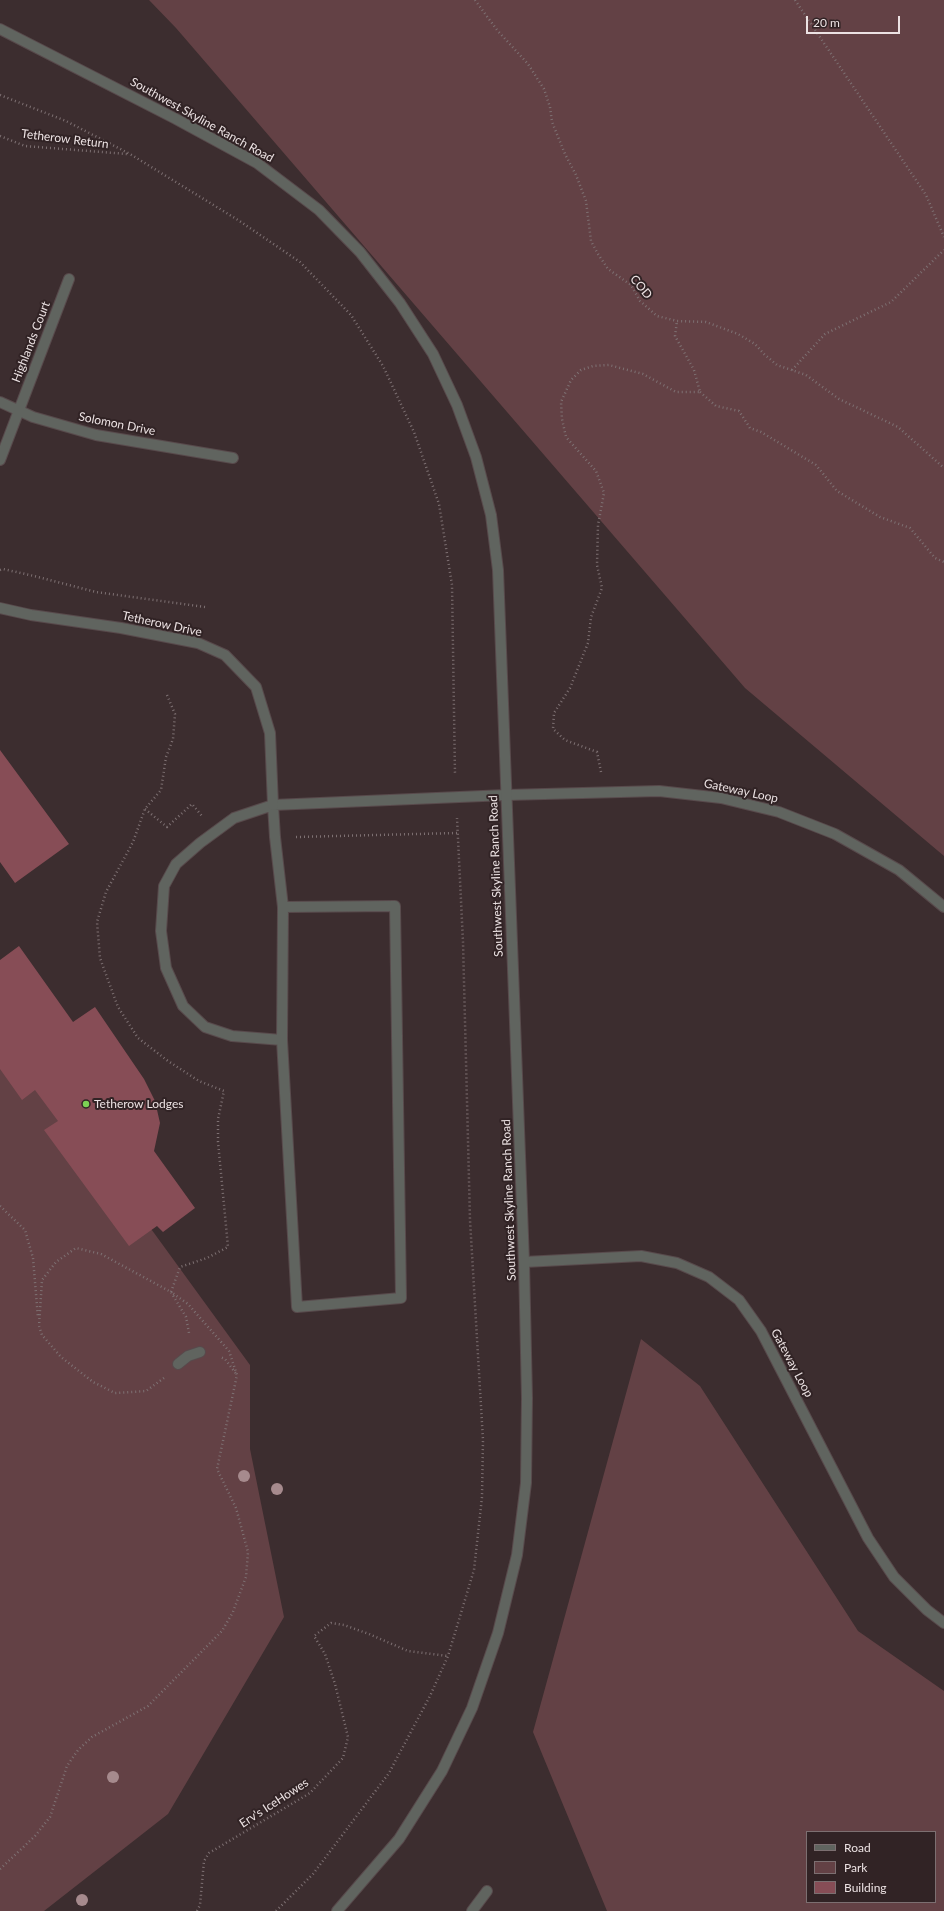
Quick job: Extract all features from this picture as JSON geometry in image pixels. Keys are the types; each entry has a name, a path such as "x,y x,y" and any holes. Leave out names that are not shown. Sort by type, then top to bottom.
{"street":[{"name":"Southwest Skyline Ranch Road","path":"0,29 176,119 257,163 319,210 360,252 400,302 433,354 457,405 476,458 491,514 498,570 524,1262 527,1398 526,1483 517,1555 498,1632 472,1708 442,1771 399,1839 337,1911"},
{"name":"Highlands Court","path":"0,460 69,279"},
{"name":"Solomon Drive","path":"0,402 33,417 96,435 233,458"},
{"name":"Tetherow Drive","path":"0,608 31,615 121,628 198,643 225,655 256,687 270,733 275,837 282,907 282,1040 297,1307 401,1298 395,906 282,907"},
{"name":"Gateway Loop","path":"282,1040 232,1036 204,1027 183,1006 166,968 161,931 164,886 176,864 200,843 234,818 273,805 506,795 659,791 721,798 779,812 835,834 899,870 944,907"},
{"name":"Gateway Loop","path":"524,1262 640,1256 677,1263 710,1278 739,1300 761,1331 868,1538 894,1577 927,1610 944,1623"},
{"path":"178,1364 188,1356 200,1352"},
{"path":"472,1911 487,1891"}],"path":[{"name":"COD","path":"475,0 497,30 528,64 544,90 550,106 552,122 586,201 592,241 598,254 608,269 631,285 640,301 657,316 676,321 706,322 738,334 755,344 777,365 806,375 839,399 898,427 944,468"},
{"path":"795,0 926,195 944,237"},
{"name":"Tetherow Return","path":"0,136 25,146 130,154"},
{"path":"791,371 825,334 891,302 944,250"},
{"path":"676,321 675,336 694,370 700,392 716,406 739,411 750,428 761,432 816,465 836,491 880,517 910,528 935,558 944,562"},
{"path":"602,792 600,760 597,752 565,740 553,729 554,713 570,688 588,643 591,617 602,588 597,565 598,525 604,493 596,470 566,437 562,419 561,402 571,380 581,370 593,366 609,365 643,374 676,392 700,392"},
{"path":"0,570 3,569 18,572 96,592 205,607"},
{"path":"0,1206 25,1230 33,1258 39,1326 42,1335 61,1357 93,1382 115,1393 146,1390 158,1383 178,1364"},
{"path":"0,1869 35,1836 50,1817 67,1766 78,1750 92,1737 148,1706 222,1631 234,1612 246,1577 248,1552 236,1508 217,1469 237,1375 229,1350 188,1304 171,1292 101,1254 76,1248 56,1262 42,1280 39,1326"},
{"path":"171,1292 186,1317 191,1341 200,1352 225,1359 237,1375"},
{"name":"Erv's IceHowes","path":"197,1911 200,1905 204,1861 209,1853 310,1794 343,1758 348,1737 336,1684 324,1654 314,1636 331,1623 344,1625 408,1650 448,1656"}],"green space":[{"path":"149,0 944,0 944,856 745,688 176,28"},
{"path":"0,1021 250,1365 250,1449 284,1617 168,1814 44,1911 0,1911"},
{"path":"641,1339 700,1386 858,1631 944,1691 944,1911 607,1911 533,1732"}],"building":[{"path":"0,750 69,844 15,883 0,862"},
{"path":"19,946 73,1022 95,1007 144,1079 155,1101 160,1123 154,1151 195,1208 163,1232 157,1226 129,1246 44,1130 58,1121 35,1090 22,1100 0,1069 0,960"}],"place":[{"name":"Tetherow Lodges","path":"86,1104"}]}
